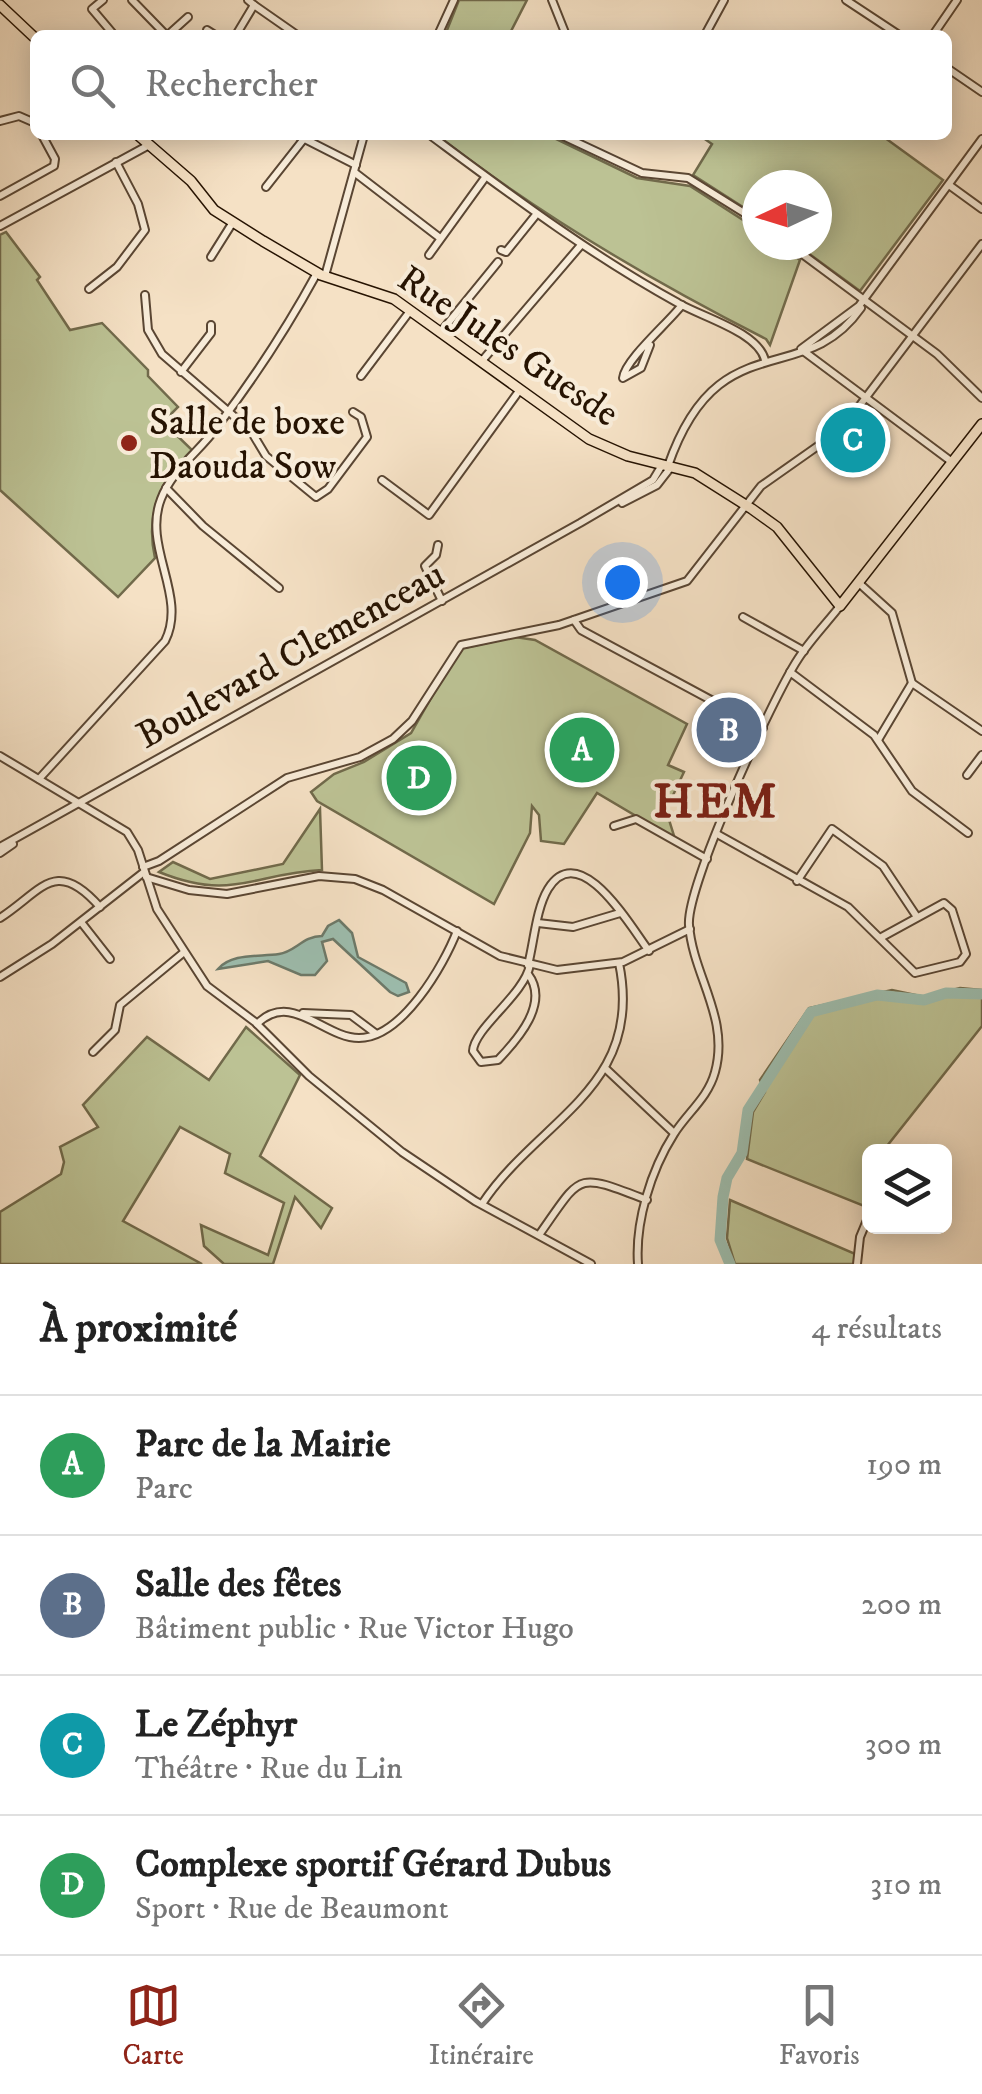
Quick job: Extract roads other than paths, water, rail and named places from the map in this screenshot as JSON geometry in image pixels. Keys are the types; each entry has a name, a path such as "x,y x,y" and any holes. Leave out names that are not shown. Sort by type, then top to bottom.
{"main road":[{"path":"0,5 30,33"},
{"name":"Rue Jules Guesde","path":"148,140 189,178 214,210 233,222 321,274 382,293 590,440 624,455 699,474 772,522 840,606"},
{"path":"840,606 982,424"}],"street":[{"path":"103,0 92,9 110,30"},
{"path":"132,0 161,30"},
{"path":"440,30 454,0"},
{"path":"552,0 564,30"},
{"path":"708,30 724,0"},
{"path":"846,0 891,30"},
{"path":"936,30 957,0"},
{"path":"238,30 251,2 290,30"},
{"path":"173,30 188,17"},
{"path":"152,30 156,26"},
{"path":"952,71 982,92"},
{"path":"0,121 19,116 30,121"},
{"path":"667,466 684,425 704,396 736,371 840,332 982,138"},
{"path":"0,196 54,166 55,159 45,140"},
{"path":"1,222 116,162 146,140"},
{"path":"266,187 299,140"},
{"path":"304,140 355,169 440,238"},
{"path":"38,779 144,669 168,635 173,611 156,527 166,488 270,356 321,274 363,140"},
{"path":"436,140 484,179 581,246 757,343 765,360"},
{"path":"573,140 642,173 688,178 742,212"},
{"path":"89,289 117,267 145,230 138,204 116,162"},
{"path":"429,255 484,179"},
{"path":"949,185 982,209"},
{"path":"501,250 506,252 535,216"},
{"path":"211,258 233,222"},
{"path":"1,974 81,922 159,861 282,780 360,757 394,739 412,721 458,647 574,620 687,581 760,486 842,429 982,244"},
{"path":"480,362 581,246"},
{"path":"811,260 914,336 982,398"},
{"path":"440,333 498,262"},
{"path":"145,295 154,342 181,372 250,431 259,450 316,496 328,489 368,437 361,417 353,412"},
{"path":"650,345 641,368 623,378 627,362 650,345 682,305"},
{"path":"361,376 410,311"},
{"path":"181,372 210,333 211,325"},
{"path":"802,349 954,464"},
{"path":"382,480 429,514 519,391"},
{"name":"Boulevard Clemenceau","path":"0,850 656,485 667,466"},
{"path":"166,488 202,526 279,588"},
{"path":"438,544 436,555 425,566 442,601"},
{"path":"860,584 890,610 912,683 982,732"},
{"path":"638,1264 638,1230 647,1200 674,1133 709,1088 719,1053 717,1016 690,929 692,896 790,672 840,606"},
{"path":"743,617 804,651"},
{"path":"574,620 581,630 764,728"},
{"path":"790,672 878,740 912,791 968,833"},
{"path":"878,740 912,683"},
{"path":"967,775 982,755"},
{"path":"0,756 127,832 183,953 207,986 257,1024 378,1134 482,1204 591,1264"},
{"path":"614,826 636,819 707,859"},
{"path":"797,881 832,829 880,864 917,917"},
{"path":"717,834 848,907 917,974 964,960 966,951 949,906 938,904 880,938"},
{"path":"144,874 189,890 228,894 313,877 346,878 383,890 496,954 529,968 576,970 619,963 690,929"},
{"path":"529,968 535,994 526,1026 498,1060 480,1062 474,1054 474,1042 500,1015 529,968 550,885 570,874 596,882 649,951"},
{"path":"0,918 38,887 56,880 74,884 100,908"},
{"path":"538,923 573,927 620,913"},
{"path":"81,922 110,959"},
{"path":"297,1014 353,1038 376,1033 423,993 444,963 457,931"},
{"path":"93,1052 114,1030 120,1005 183,953"},
{"path":"482,1204 504,1174 580,1104 606,1068 621,1016 619,963"},
{"path":"257,1024 277,1013 350,1014 376,1033"},
{"path":"606,1068 674,1133"},
{"path":"539,1235 574,1186 583,1180 597,1180 647,1200"},
{"path":"857,1264 862,1232"}],"waterway":[{"path":"730,1264 720,1240 723,1197 727,1178 742,1153 748,1110 811,1012 877,995 924,1000 946,993 982,994"}],"place":[{"name":"Le Zéphyr","path":"853,440"},
{"name":"Salle de boxe Daouda Sow","path":"129,443"},
{"name":"Salle des fêtes","path":"729,730"},
{"name":"Parc de la Mairie","path":"582,750"},
{"name":"Complexe sportif Gérard Dubus","path":"419,778"}],"district":[{"name":"HEM","path":"716,800"}]}
